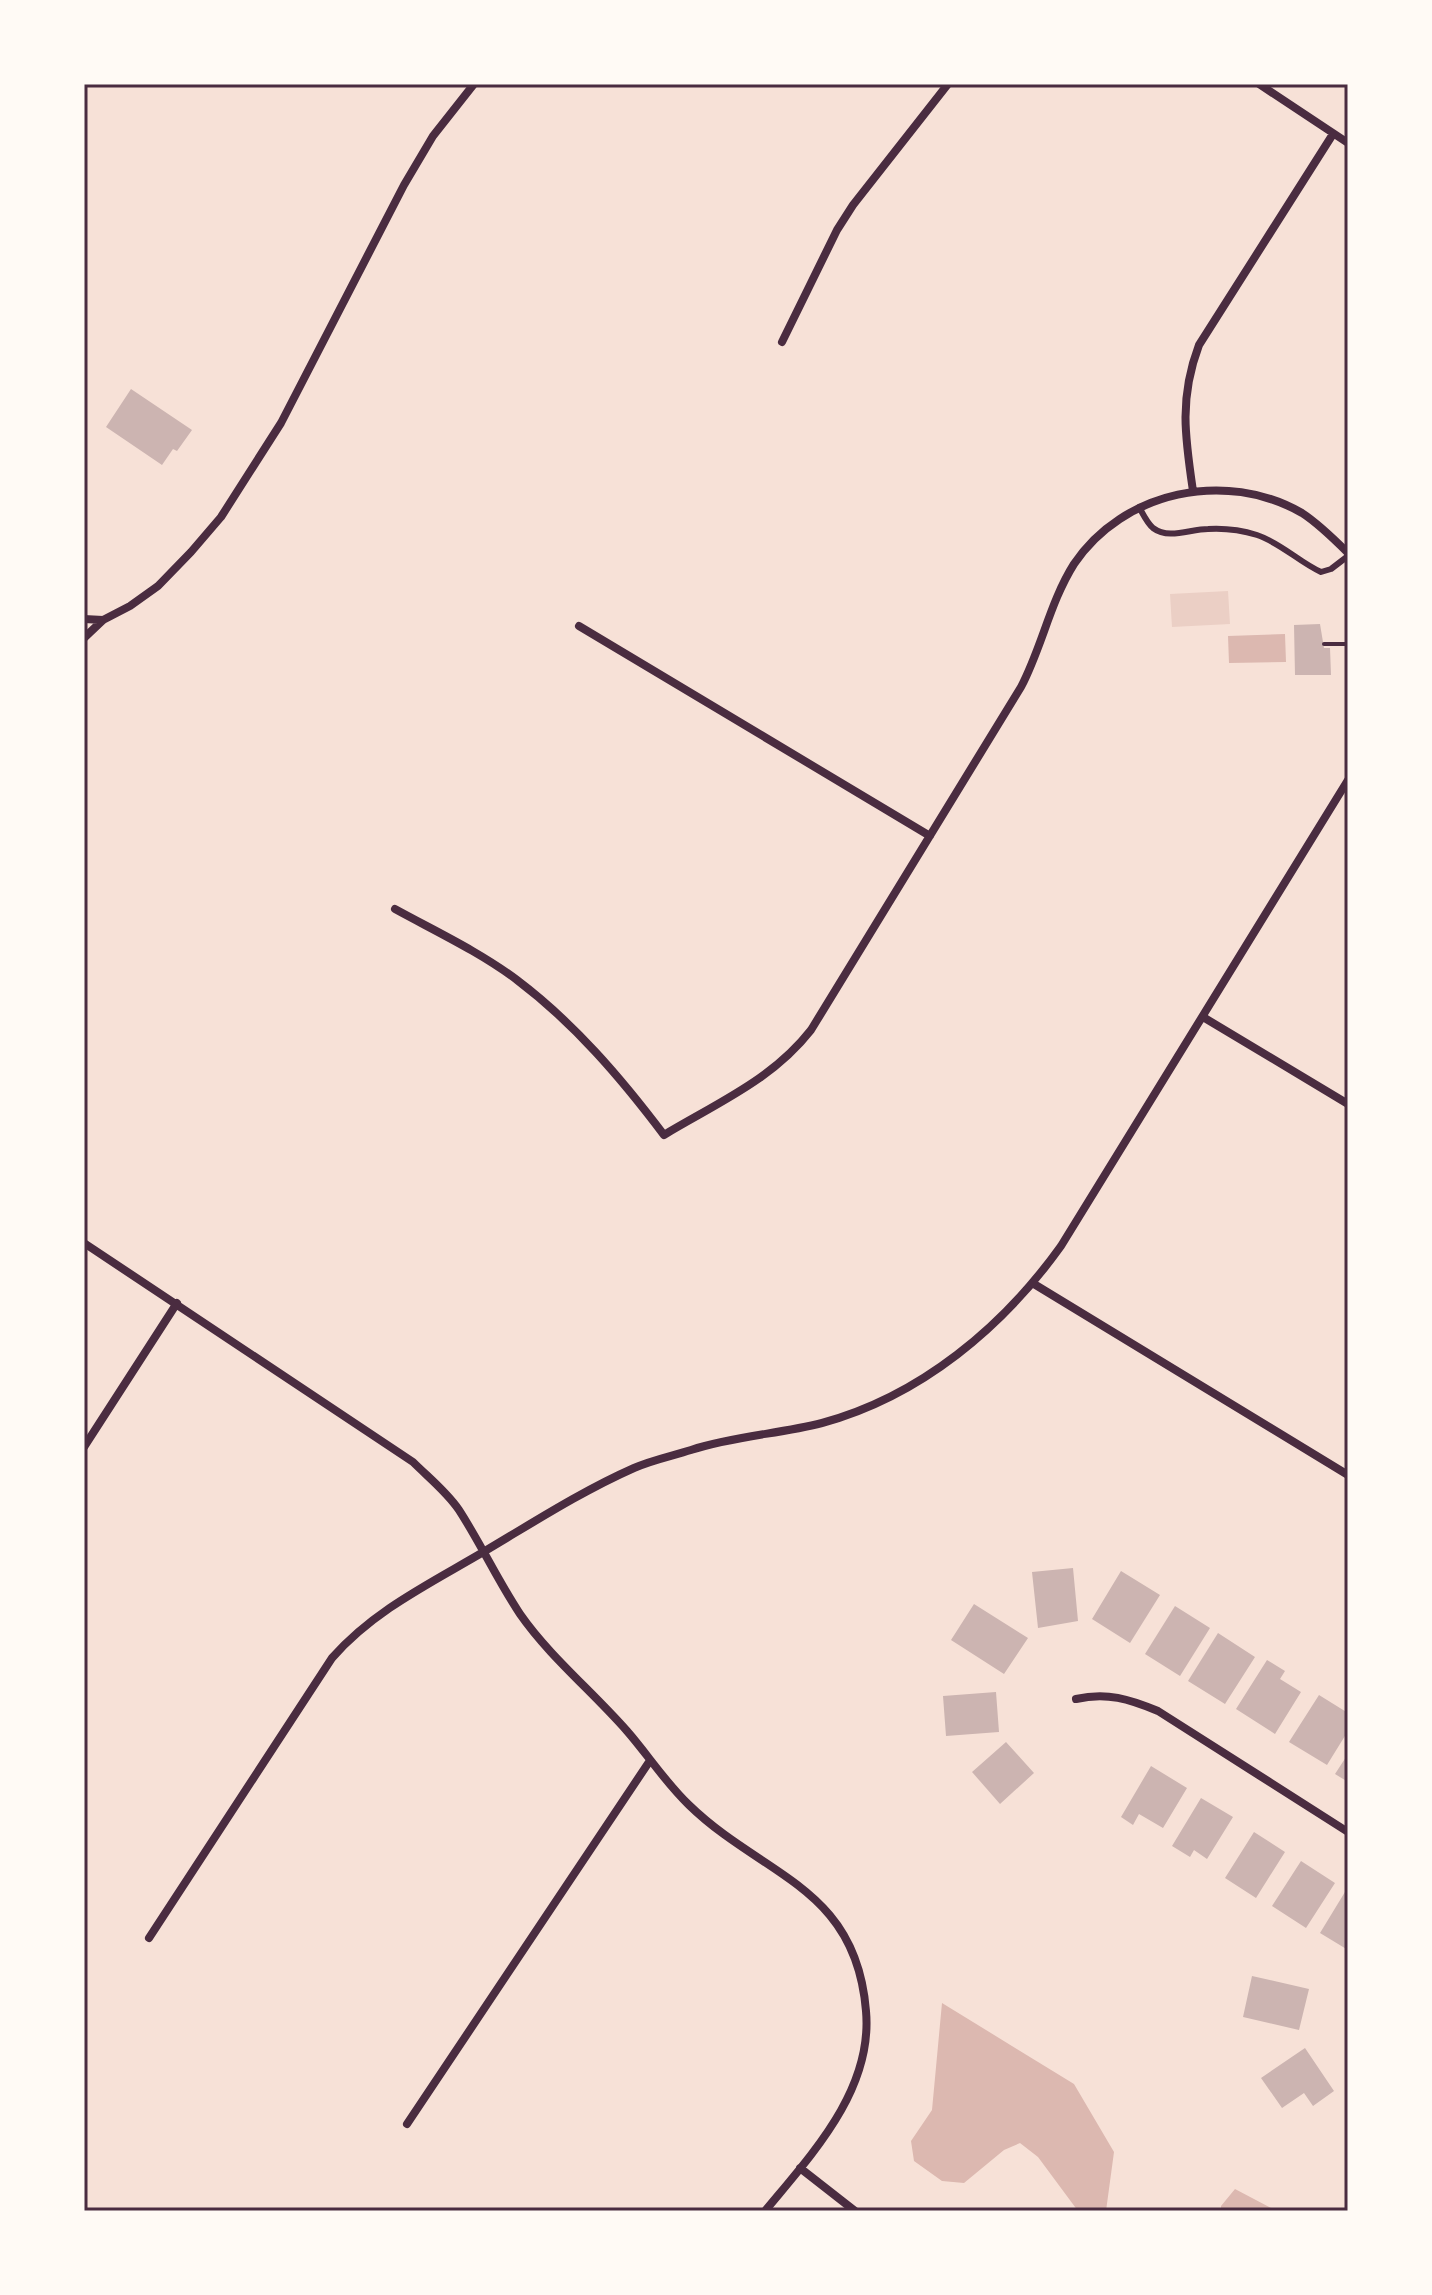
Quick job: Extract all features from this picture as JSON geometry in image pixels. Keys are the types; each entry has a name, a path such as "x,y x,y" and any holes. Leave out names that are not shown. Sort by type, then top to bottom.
{"street":[{"path":"84,638 103,620 158,586 221,517 287,411 404,185 433,136 474,84"},
{"path":"782,342 837,230 853,205 948,84"},
{"path":"1259,84 1348,143"},
{"path":"1193,491 1184,430 1184,403 1189,373 1199,345 1333,134"},
{"path":"395,909 515,978 549,1006 631,1091 664,1135 749,1088 796,1050 811,1030 1021,687 1038,652 1058,592 1092,542 1139,507 1167,496 1221,490 1275,501 1302,513 1327,532 1348,554"},
{"path":"84,619 103,620"},
{"path":"579,626 930,836"},
{"path":"149,1938 316,1681 340,1649 365,1625 569,1501 635,1468 697,1448 826,1422 894,1395 940,1368 979,1337 1034,1284 1061,1246 1348,780"},
{"path":"1203,1017 1348,1104"},
{"path":"84,1243 413,1462 457,1507 519,1613 535,1634 628,1732 649,1762 689,1805 813,1896 840,1927 853,1952 867,2012 865,2042 857,2077 844,2108 765,2211"},
{"path":"1034,1284 1348,1475"},
{"path":"84,1447 177,1303"},
{"path":"1076,1699 1091,1695 1116,1696 1158,1711 1348,1832"},
{"path":"407,2124 649,1762"},
{"path":"800,2168 855,2211"}],"lane":[{"path":"1139,507 1151,527 1163,533 1234,529 1260,536 1321,572 1348,554"}],"path":[{"path":"1324,644 1348,644"}],"shaded area":[{"path":"1228,591 1230,624 1172,627 1170,594"},
{"path":"1285,634 1286,662 1229,663 1228,636"},
{"path":"942,2003 1074,2084 1114,2152 1106,2211 1078,2211 1038,2157 1020,2143 1004,2150 964,2183 942,2181 914,2161 911,2141 932,2110"},
{"path":"1235,2189 1277,2211 1221,2211 1221,2206"}],"building":[{"path":"131,389 192,430 162,465 106,427"},
{"path":"1320,624 1324,648 1330,648 1331,675 1295,675 1294,625"},
{"path":"1073,1568 1078,1621 1038,1628 1032,1572"},
{"path":"1121,1571 1160,1595 1130,1643 1092,1619"},
{"path":"974,1604 1028,1638 1004,1674 951,1640"},
{"path":"1175,1606 1210,1628 1180,1676 1145,1654"},
{"path":"1218,1633 1255,1657 1225,1704 1188,1681"},
{"path":"1267,1660 1285,1671 1280,1679 1301,1692 1275,1734 1236,1709"},
{"path":"996,1692 999,1732 946,1736 943,1696"},
{"path":"1319,1695 1348,1713 1348,1731 1327,1765 1289,1742"},
{"path":"1006,1742 1034,1773 1000,1804 972,1772"},
{"path":"1348,1754 1348,1782 1335,1774"},
{"path":"1151,1766 1187,1788 1163,1828 1139,1814 1133,1825 1121,1817"},
{"path":"1201,1798 1233,1817 1207,1859 1194,1850 1190,1857 1172,1846"},
{"path":"1254,1832 1285,1852 1256,1898 1225,1878"},
{"path":"1301,1861 1335,1883 1306,1928 1272,1906"},
{"path":"1348,1887 1348,1950 1320,1933"},
{"path":"1252,1976 1309,1989 1299,2030 1243,2017"},
{"path":"1305,2048 1334,2091 1313,2106 1304,2093 1282,2108 1261,2078"}]}
